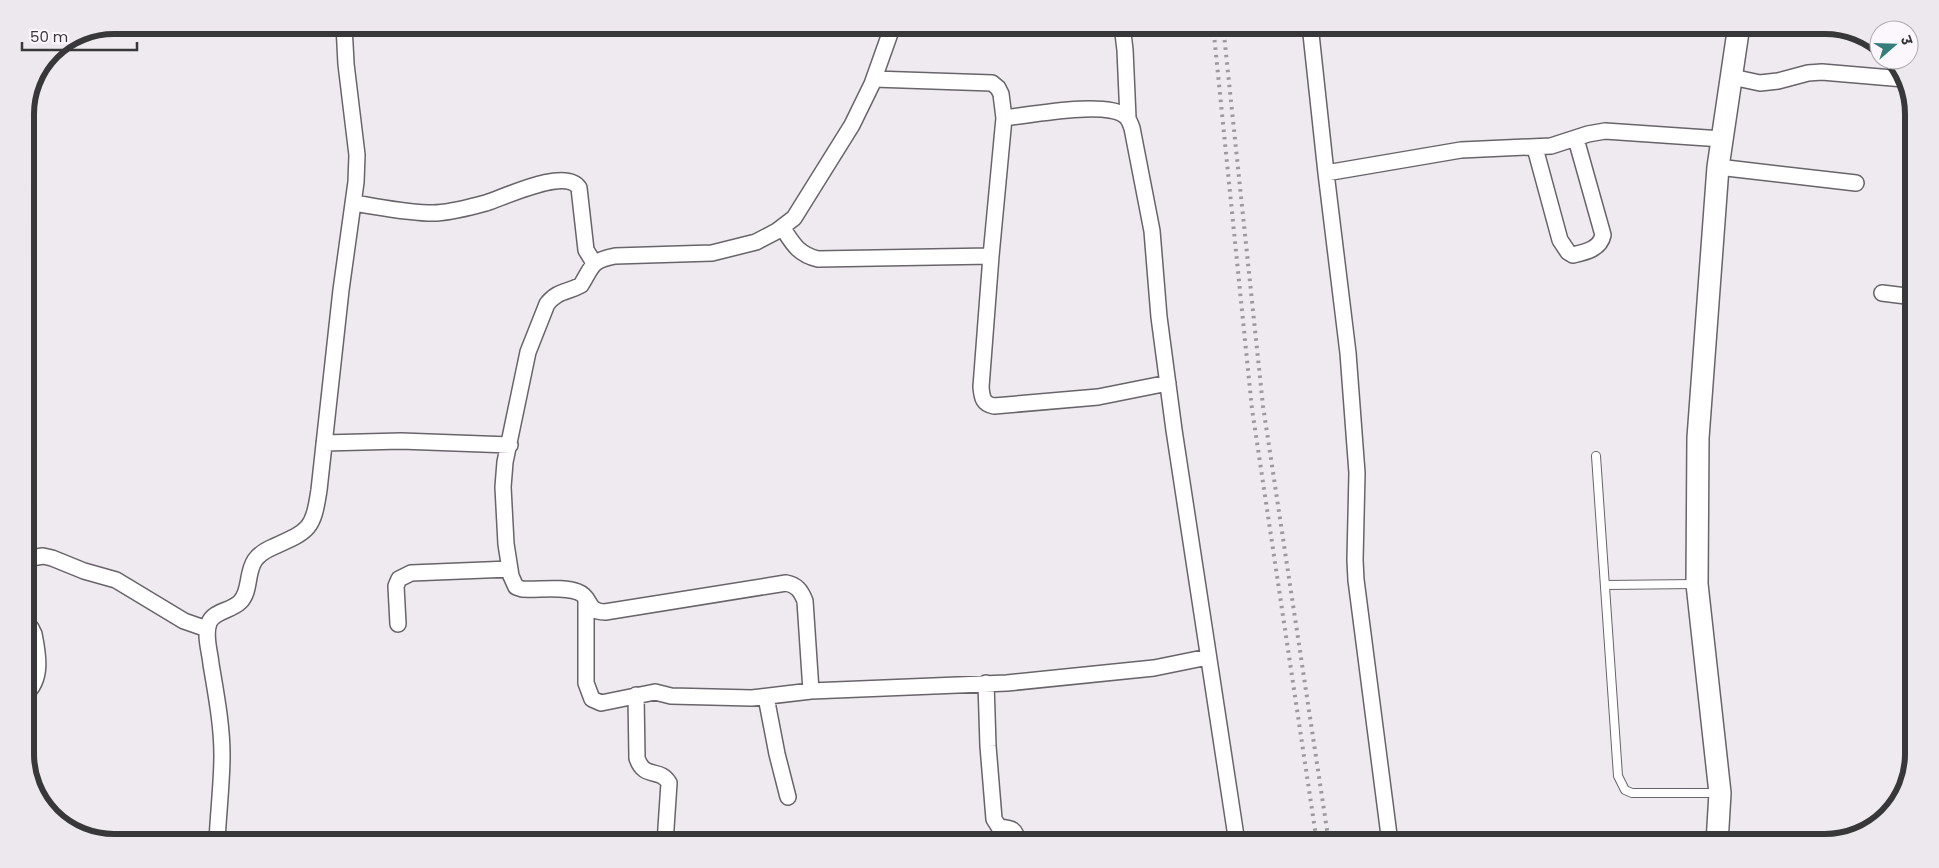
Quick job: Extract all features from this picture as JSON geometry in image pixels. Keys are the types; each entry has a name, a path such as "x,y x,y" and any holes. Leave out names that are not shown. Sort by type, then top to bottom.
{"main road":[{"path":"1718,834 1720,793 1697,584 1698,438 1718,167 1738,34"}],"street":[{"path":"218,834 222,755 207,628 212,617 228,610 241,601 246,594 254,562 260,554 296,538 306,531 311,523 318,499 341,290 356,182 357,154 347,72 345,34"},
{"path":"810,691 805,601 798,588 793,584 786,583 597,612 582,594 568,590 522,589 513,583 506,544 503,487 505,462 528,352 547,304 556,294 581,285 594,263 615,256 712,253 756,242 794,218 847,134 874,79 890,34"},
{"path":"1123,34 1128,118 1134,133 1152,231 1159,317 1168,383 1236,834"},
{"path":"1311,34 1348,352 1357,464 1356,580 1389,834"},
{"path":"1732,77 1760,83 1822,72 1897,78"},
{"path":"874,79 992,84 998,88 1001,94 1004,118 981,388 984,401 988,405 994,406 1050,402 1098,397 1168,383"},
{"path":"1004,118 1066,110 1112,111 1128,118"},
{"path":"1326,173 1462,150 1551,146 1588,134 1614,130 1722,139"},
{"path":"1535,148 1560,240 1568,252 1573,255 1598,246 1603,235 1576,139"},
{"path":"1718,167 1856,183"},
{"path":"353,202 436,213 487,202 527,187 571,180 580,188 586,250 594,263"},
{"path":"782,227 798,250 806,256 818,259 991,256"},
{"path":"1882,294 1905,296"},
{"path":"324,443 401,441 510,445"},
{"path":"34,558 43,556 52,558 84,571 116,580 184,621 207,628"},
{"path":"398,624 396,586 399,579 405,575 412,573 510,569"},
{"path":"586,598 586,682 589,695 595,702 601,703 655,692 685,696 741,699 810,691 1017,682 1154,668 1208,657"},
{"path":"34,634 37,671 34,686"},
{"path":"986,683 988,746 994,819 999,827 1012,828 1016,834"},
{"path":"636,695 637,758 639,766 647,772 662,775 669,782 666,834"},
{"path":"766,697 777,754 788,797"}],"lane":[{"path":"1596,456 1620,783 1625,790 1632,792 1720,793"},
{"path":"1605,585 1697,584"}],"railway":[{"path":"1214,34 1252,409 1316,834"},
{"path":"1224,34 1263,406 1328,834"}]}
